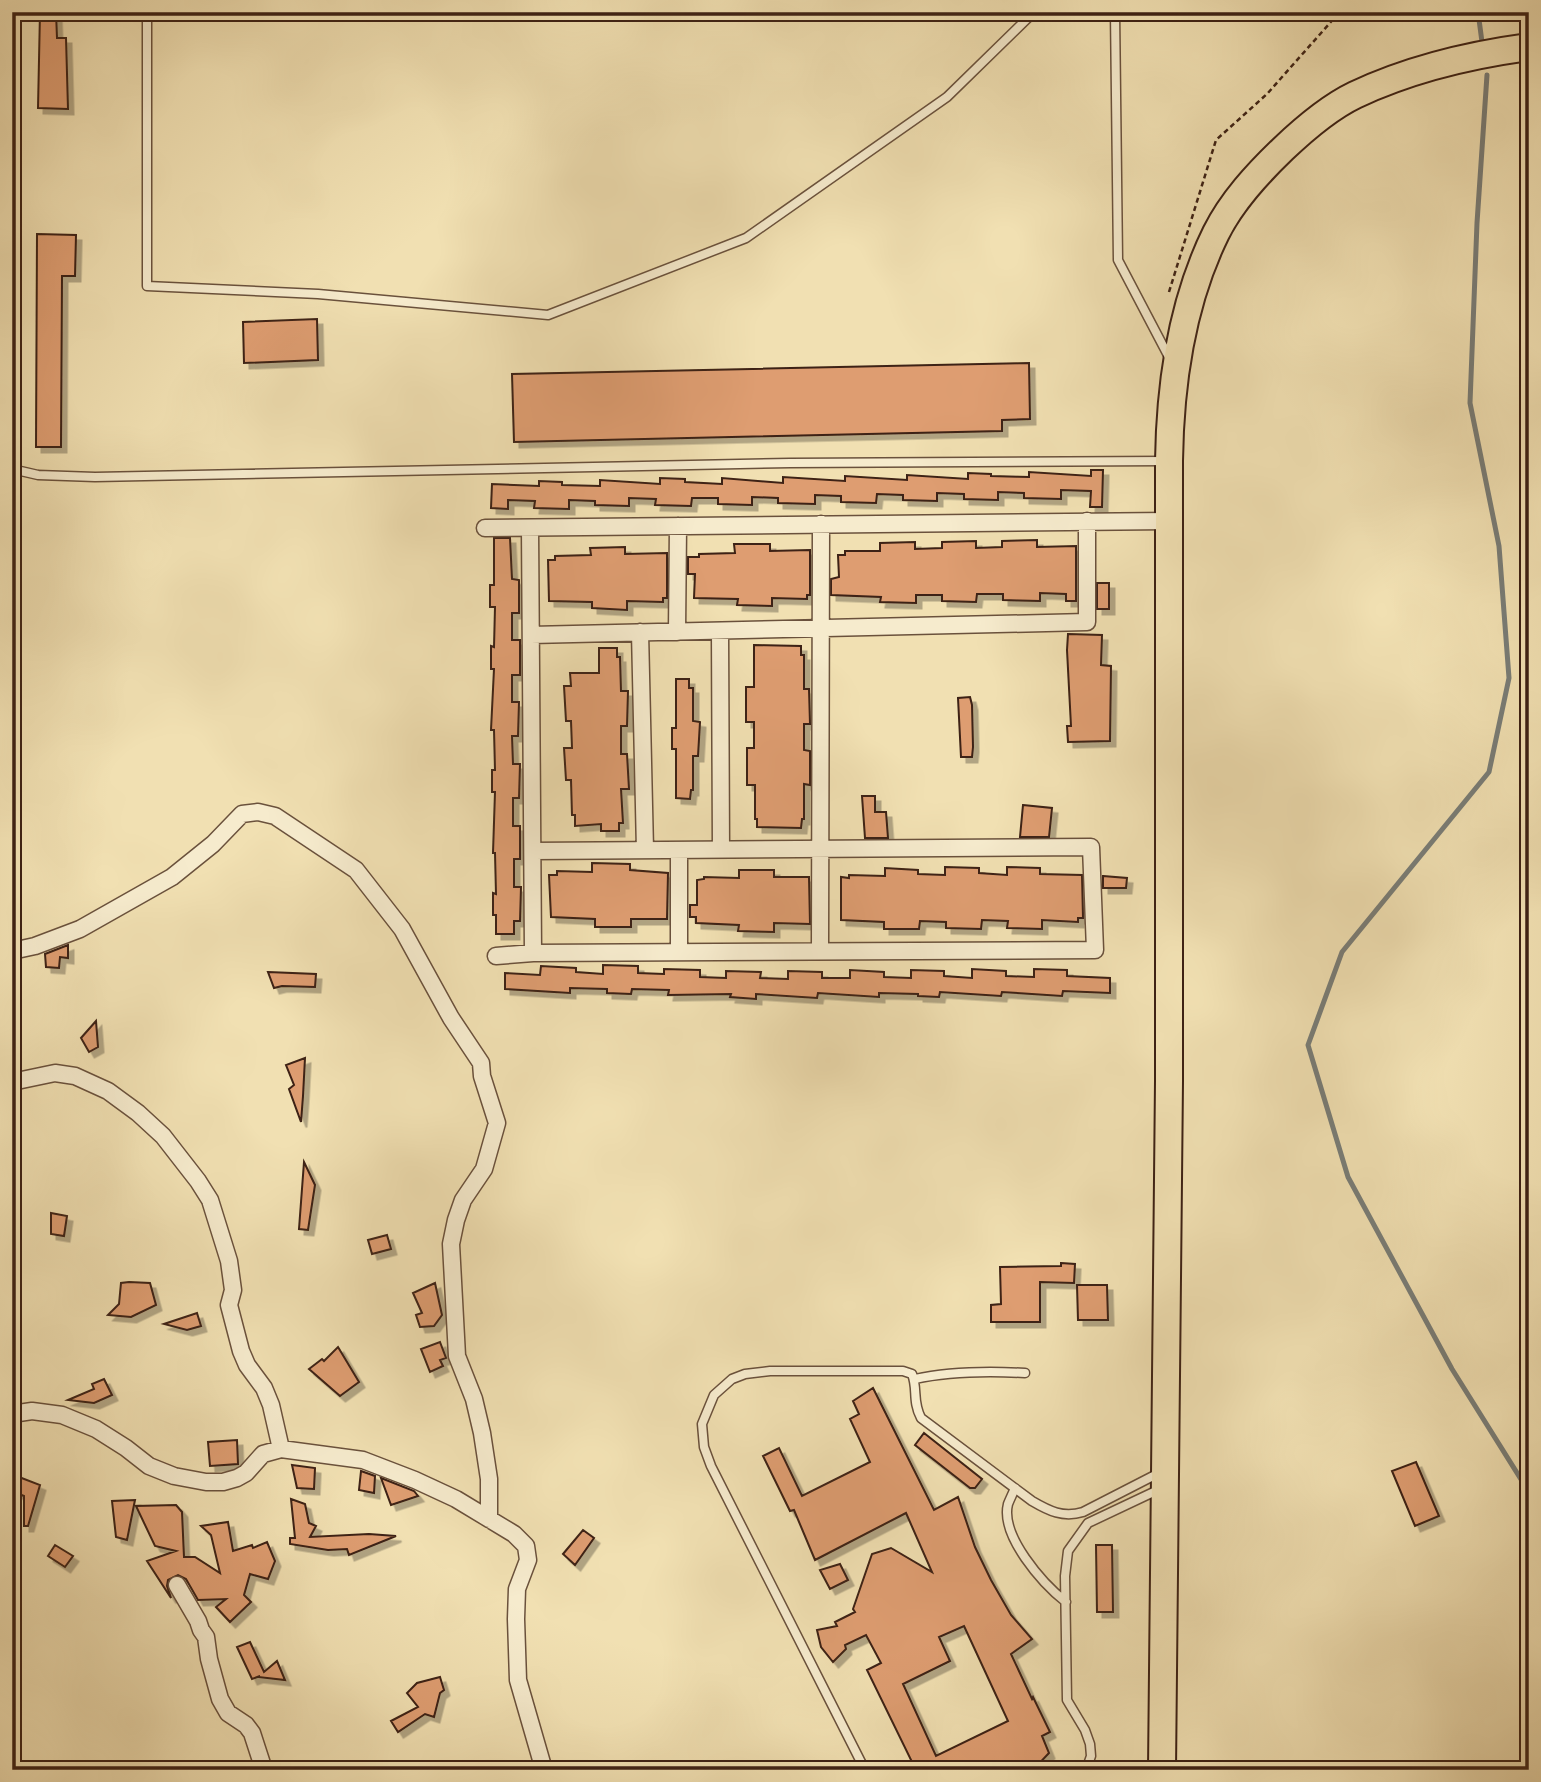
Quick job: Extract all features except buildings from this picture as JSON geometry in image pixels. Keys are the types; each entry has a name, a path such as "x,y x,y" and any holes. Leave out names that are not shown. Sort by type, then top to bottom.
{"highway":[{"path":"1162,1770 1169,1081 1168,461 1169,431 1184,322 1217,231 1238,198 1295,137 1343,102 1382,83 1448,61 1529,47"}],"street":[{"path":"485,528 1168,521"},
{"path":"531,635 1087,622 1087,522"},
{"path":"820,951 821,524"},
{"path":"677,632 678,526"},
{"path":"530,528 533,953"},
{"path":"720,631 720,850"},
{"path":"640,632 645,850"},
{"path":"12,951 80,929 172,877 213,844 242,814 258,812 275,816 356,870 402,929 451,1018 481,1063 482,1076 497,1123 484,1169 463,1200 452,1244 457,1356 474,1399 482,1433 489,1479 489,1519"},
{"path":"496,956 533,953 1096,950 1091,846 533,851"},
{"path":"679,850 679,952"},
{"path":"12,1082 55,1073 75,1076 108,1091 163,1136 198,1181 210,1200 229,1261 233,1290 229,1305 241,1351 247,1365 264,1388 271,1405 281,1449"},
{"path":"12,1414 32,1411 62,1415 96,1429 149,1466 174,1476 206,1482 223,1482 237,1478 246,1473 263,1454 281,1449 363,1460 415,1479 456,1499 514,1534 526,1546 528,1560 517,1589 519,1680 544,1770"},
{"path":"177,1585 206,1637 209,1660 220,1699 228,1713 246,1724 252,1733 264,1770"}],"lane":[{"path":"147,12 147,286 318,294 548,315 746,238 947,97 1034,12"},
{"path":"1115,12 1118,260 1177,372"},
{"path":"12,468 38,475 95,477 790,463 1168,461"},
{"path":"865,1770 711,1466 704,1447 702,1424 714,1395 732,1379 745,1374 769,1371 904,1371 912,1374 915,1379 915,1402 921,1418 1047,1510 1072,1515 1165,1478"},
{"path":"915,1379 936,1374 990,1371 1025,1373"},
{"path":"1086,1770 1091,1756 1090,1744 1067,1700 1068,1551 1088,1523 1165,1478"},
{"path":"1015,1488 1008,1505 1010,1527 1032,1570 1049,1589 1066,1602"}],"path":[{"path":"1169,298 1170,285 1216,140 1267,94 1337,15 1336,12"}],"waterway":[{"path":"1478,12 1482,42"},
{"path":"1487,75 1477,223 1470,403 1499,546 1509,678 1489,772 1342,952 1308,1045 1348,1177 1452,1369 1529,1492"}]}
